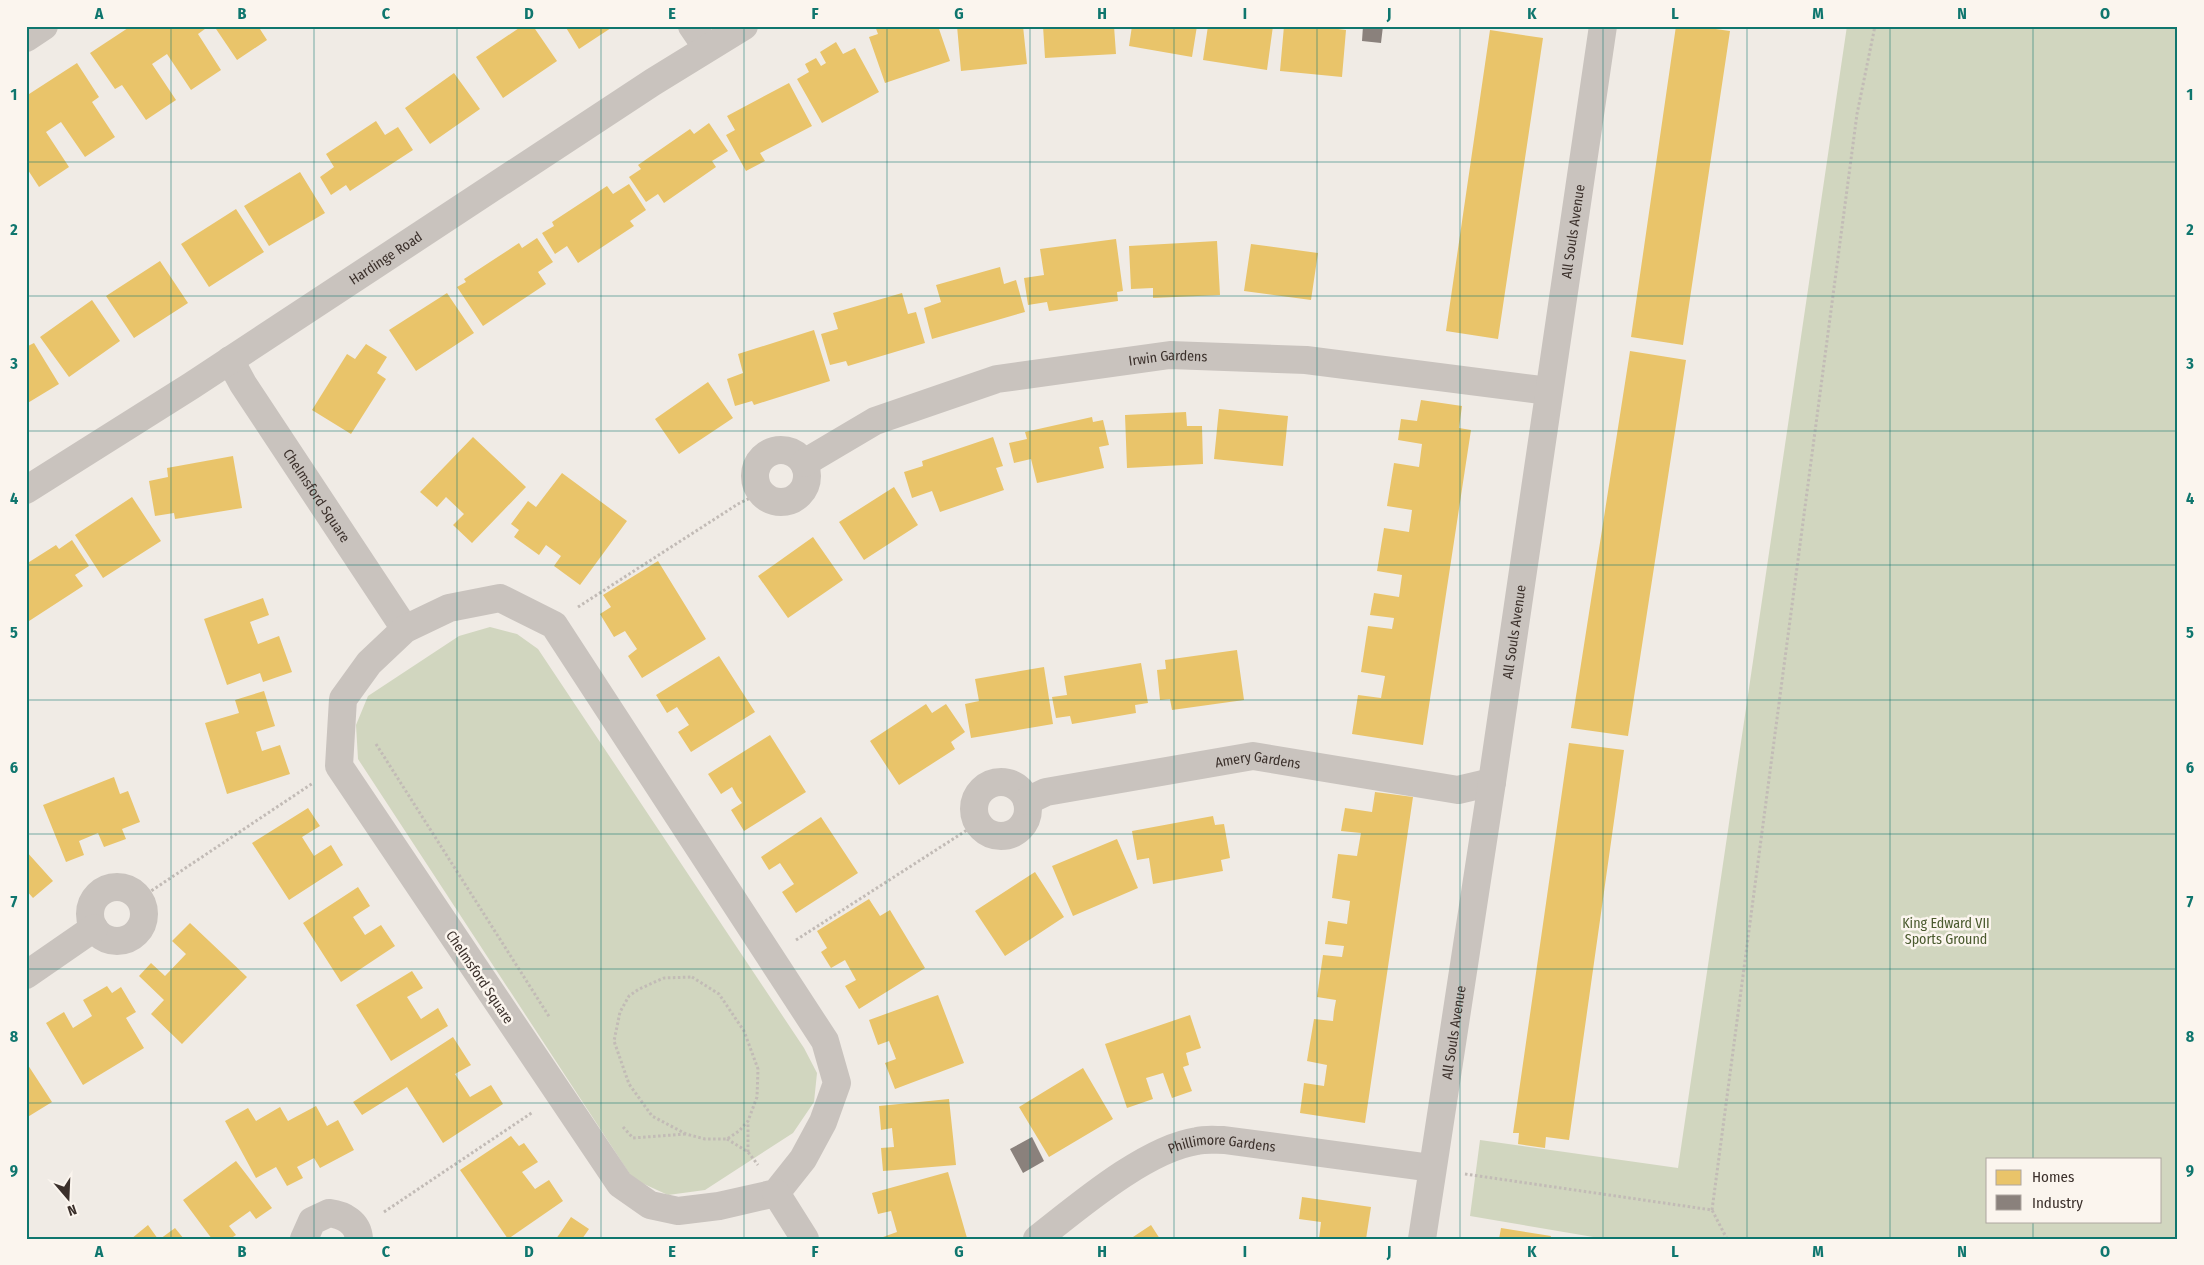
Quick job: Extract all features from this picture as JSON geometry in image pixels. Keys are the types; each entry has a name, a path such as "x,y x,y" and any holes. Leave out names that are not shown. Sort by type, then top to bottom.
{"street":[{"path":"26,38 44,26"},
{"name":"Hardinge Road","path":"26,490 230,360 699,37 744,26"},
{"name":"All Souls Avenue","path":"1422,1239 1492,782 1602,26"},
{"name":"Irwin Gardens","path":"804,462 875,421 998,379 1170,355 1306,360 1549,391"},
{"name":"Chelmsford Square","path":"230,360 243,384 405,629"},
{"path":"776,450 787,451 796,455 804,462 808,475 805,488 796,498 784,503 770,501 760,493 755,483 755,473 758,462 766,455 776,450"},
{"path":"339,766 343,699 369,663 405,629 449,608 500,598 554,625 825,1041 837,1084 823,1122 804,1159 776,1194 805,1239"},
{"name":"Amery Gardens","path":"1027,801 1046,792 1253,756 1458,790 1492,782"},
{"name":"Chelmsford Square","path":"339,766 620,1184 650,1205 678,1211 719,1206 776,1194"},
{"path":"1008,783 1023,793 1027,801 1028,811 1026,820 1020,828 1012,833 1003,836 993,834 985,830 978,822 975,805 983,790 990,784 1008,783"},
{"path":"112,888 122,888 132,892 139,899 143,909 143,920 140,930 132,937 122,941 111,941 101,936 94,928 91,919 91,908 95,899 102,892 112,888"},
{"path":"26,974 94,928"},
{"name":"Phillimore Gardens","path":"1037,1239 1126,1172 1172,1148 1197,1140 1224,1140 1432,1168"},
{"path":"304,1239 312,1221 329,1213 347,1218 354,1224 359,1236"}],"path":[{"path":"1726,1239 1712,1210 1856,124 1875,26"},
{"path":"554,625 576,608 738,504 760,493"},
{"path":"376,744 553,1022"},
{"path":"139,899 339,766"},
{"path":"772,958 794,941 978,822"},
{"path":"748,1121 739,1131 727,1138 704,1140 686,1134 652,1116 629,1084 614,1041 620,1012 629,996 639,989 664,978 692,977 719,994 744,1031 758,1069 756,1097 748,1121 748,1152"},
{"path":"359,1236 381,1214 559,1094"},
{"path":"617,1121 633,1138 686,1134"},
{"path":"727,1138 748,1152 754,1159"},
{"path":"1468,1174 1712,1210"}],"green space":[{"name":"King Edward VII Sports Ground","path":"1847,26 2178,26 2178,1239 1605,1239 1470,1216 1480,1140 1678,1168"},
{"path":"490,627 517,634 538,649 804,1048 817,1073 814,1102 793,1133 705,1190 668,1195 633,1179 358,759 356,725 368,696 459,636"}],"building: Homes":[{"path":"131,26 209,26 198,34 221,70 191,90 167,54 152,64 176,100 146,120 122,85 115,89 90,53"},
{"path":"214,26 258,26 267,40 237,60"},
{"path":"522,26 533,26 557,61 503,98 476,57"},
{"path":"565,26 614,26 579,49"},
{"path":"875,26 938,26 950,61 885,83 869,37 878,34"},
{"path":"957,26 1023,26 1027,64 961,71"},
{"path":"1043,26 1114,26 1116,54 1045,58"},
{"path":"1132,26 1197,26 1192,57 1129,46"},
{"path":"1208,26 1273,26 1267,70 1203,60"},
{"path":"1284,26 1315,26 1346,30 1342,77 1280,71"},
{"path":"1676,26 1694,26 1730,31 1683,345 1631,337"},
{"path":"1490,30 1543,38 1498,339 1446,331"},
{"path":"836,42 843,54 855,48 879,92 822,123 797,79 809,72 805,64 816,58 821,66 826,63 820,52"},
{"path":"77,63 99,97 92,102 115,137 85,157 61,122 46,132 69,167 39,187 26,167 26,96"},
{"path":"454,73 480,109 430,144 405,108"},
{"path":"789,83 812,126 760,153 765,161 746,171 726,135 735,130 727,116"},
{"path":"376,121 385,135 398,127 413,150 350,191 346,185 331,195 320,177 334,167 326,154"},
{"path":"709,123 728,151 712,161 716,167 664,203 658,194 646,202 629,177 641,169 638,165 690,129 694,134"},
{"path":"300,172 325,213 269,246 244,206"},
{"path":"629,184 646,210 630,221 634,226 578,263 567,246 555,254 542,233 554,226 552,222 607,186 613,194"},
{"path":"236,209 264,252 209,287 181,244"},
{"path":"537,238 553,262 538,272 546,284 483,326 457,287 466,282 464,279 519,243 522,248"},
{"path":"1116,239 1123,291 1117,292 1118,301 1049,311 1047,302 1028,305 1024,278 1044,275 1040,249"},
{"path":"1217,241 1220,295 1153,298 1153,288 1131,289 1129,246"},
{"path":"1251,244 1318,253 1311,300 1244,291"},
{"path":"160,261 188,303 134,338 106,296"},
{"path":"1000,267 1004,284 1016,280 1025,312 932,339 924,308 941,302 936,285"},
{"path":"447,293 474,333 416,371 389,330"},
{"path":"902,293 908,314 916,312 925,343 848,366 846,361 830,365 821,334 838,329 833,313"},
{"path":"92,300 120,341 69,377 40,337"},
{"path":"814,330 830,381 754,405 752,401 735,406 727,379 743,373 738,354"},
{"path":"34,343 59,384 26,404 26,347"},
{"path":"366,344 387,357 377,373 386,379 351,434 312,410 347,354 355,359"},
{"path":"1630,351 1686,360 1628,736 1571,728"},
{"path":"708,382 733,418 679,454 655,419"},
{"path":"1421,400 1462,406 1459,428 1471,430 1423,745 1352,734 1358,695 1381,698 1385,676 1361,672 1368,626 1392,629 1394,618 1370,615 1374,593 1399,597 1402,575 1377,571 1384,528 1409,532 1412,510 1387,506 1394,463 1419,467 1422,444 1398,440 1401,419 1417,421"},
{"path":"1219,409 1288,416 1283,466 1214,459"},
{"path":"1186,412 1187,426 1202,426 1203,464 1127,468 1125,415"},
{"path":"1092,417 1093,422 1103,420 1109,445 1099,447 1104,468 1037,483 1031,459 1014,463 1009,443 1027,439 1025,432"},
{"path":"473,437 526,487 472,543 453,525 464,514 446,497 437,507 420,492"},
{"path":"993,437 1003,466 996,468 1004,490 940,512 932,491 912,498 904,472 923,466 922,461"},
{"path":"233,456 242,508 175,519 174,513 155,516 149,481 168,477 167,468"},
{"path":"562,473 627,521 580,585 554,566 561,556 546,545 539,555 514,537 519,530 511,524 528,501 536,507"},
{"path":"894,487 918,525 864,560 839,522"},
{"path":"132,497 161,541 103,578 75,535"},
{"path":"813,537 843,580 788,618 758,576"},
{"path":"72,540 89,566 75,575 83,586 26,623 26,564 56,545 59,549"},
{"path":"658,561 706,639 642,678 628,656 637,649 625,631 614,637 600,614 611,607 603,595"},
{"path":"263,598 269,615 250,622 258,644 279,636 292,672 263,682 260,673 227,685 204,619"},
{"path":"1237,650 1244,700 1172,710 1170,699 1160,700 1157,670 1166,669 1165,660"},
{"path":"719,656 755,712 691,752 678,732 689,725 677,707 667,713 656,695"},
{"path":"1141,663 1148,703 1135,705 1136,713 1072,724 1070,716 1056,718 1052,697 1067,695 1064,676"},
{"path":"1044,667 1053,724 971,738 965,704 979,701 975,679"},
{"path":"264,691 275,726 256,732 262,751 280,745 290,774 227,794 205,723 239,713 235,700"},
{"path":"926,704 932,713 946,704 965,732 951,742 955,749 899,785 870,741"},
{"path":"770,735 806,792 744,831 731,810 742,803 732,787 721,794 708,774"},
{"path":"1569,743 1624,750 1569,1140 1546,1137 1545,1148 1518,1144 1519,1133 1513,1133"},
{"path":"114,777 120,794 128,791 140,822 122,829 126,839 104,847 98,833 79,841 84,855 66,862 43,805"},
{"path":"1375,792 1413,797 1365,1123 1300,1113 1304,1083 1324,1086 1327,1065 1307,1061 1314,1019 1333,1021 1336,1000 1317,997 1323,955 1342,957 1344,946 1325,944 1328,921 1347,924 1350,901 1332,898 1338,854 1357,856 1361,833 1341,831 1345,808 1372,812"},
{"path":"308,808 320,826 302,837 314,856 331,845 343,865 289,900 252,843"},
{"path":"1213,816 1215,825 1224,824 1230,858 1221,860 1223,871 1153,884 1149,858 1137,860 1132,831"},
{"path":"821,817 858,873 796,913 782,892 794,884 780,863 769,870 761,857"},
{"path":"1117,839 1138,888 1073,916 1052,866"},
{"path":"26,851 53,881 33,898 26,890"},
{"path":"1035,872 1064,917 1005,956 975,911"},
{"path":"358,887 370,906 353,917 365,935 381,925 395,946 341,982 303,923"},
{"path":"869,899 880,916 890,910 925,968 859,1009 845,986 856,980 845,960 831,968 821,952 827,948 817,931"},
{"path":"190,923 247,977 182,1044 151,1014 164,1000 139,976 151,963 165,976 186,954 172,941"},
{"path":"412,971 423,988 407,997 421,1019 438,1008 448,1026 391,1061 356,1005"},
{"path":"107,986 112,993 121,987 136,1012 126,1018 144,1048 83,1085 46,1023 64,1012 73,1028 92,1016 83,1000"},
{"path":"938,995 964,1063 895,1089 885,1063 896,1059 893,1051 889,1041 878,1045 869,1020"},
{"path":"1190,1015 1201,1048 1186,1053 1189,1065 1183,1067 1192,1091 1172,1098 1163,1073 1146,1078 1153,1099 1127,1108 1105,1044"},
{"path":"453,1037 471,1065 455,1074 470,1097 491,1085 503,1104 443,1143 407,1087 362,1115 353,1102"},
{"path":"26,1062 52,1102 26,1118"},
{"path":"1083,1068 1113,1119 1049,1157 1019,1107"},
{"path":"949,1099 956,1165 883,1171 881,1148 894,1147 892,1128 881,1130 879,1106"},
{"path":"316,1106 327,1126 338,1120 354,1150 320,1168 314,1158 297,1167 303,1178 287,1186 276,1167 256,1178 225,1121 248,1108 256,1121 280,1107 288,1121"},
{"path":"511,1136 519,1146 524,1143 538,1162 522,1172 535,1189 549,1180 563,1201 508,1239 460,1170"},
{"path":"236,1161 272,1208 256,1219 250,1211 229,1226 236,1235 230,1239 212,1239 183,1200"},
{"path":"948,1172 967,1238 883,1239 883,1237 897,1232 891,1211 878,1214 872,1193"},
{"path":"1302,1197 1371,1207 1366,1239 1319,1239 1321,1222 1299,1219"},
{"path":"571,1217 589,1229 582,1239 556,1239"},
{"path":"148,1225 158,1239 131,1239"},
{"path":"1151,1225 1160,1239 1130,1239"},
{"path":"175,1228 184,1239 160,1239"},
{"path":"1501,1228 1551,1236 1550,1239 1499,1239"}],"building: Industry":[{"path":"1363,26 1383,26 1381,43 1362,41"},
{"path":"1032,1137 1044,1161 1023,1173 1010,1149"}]}
